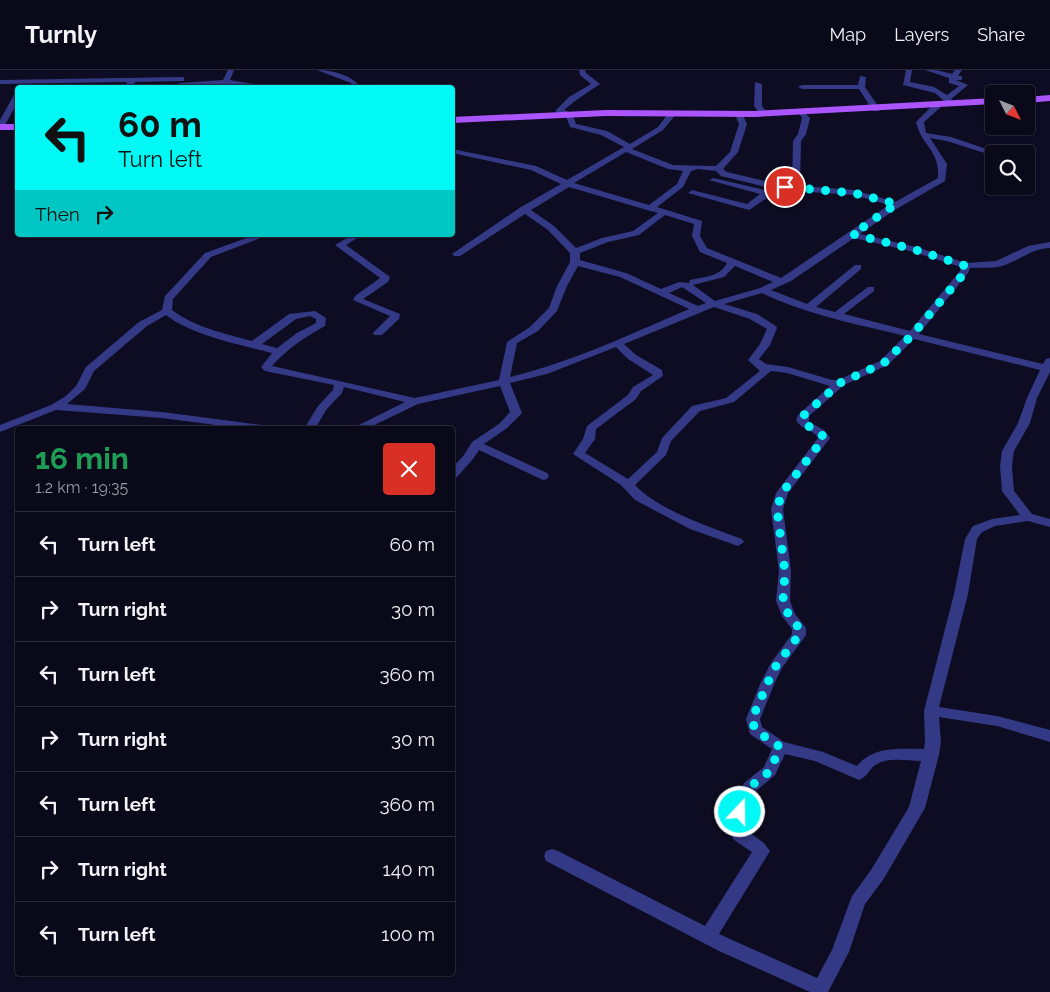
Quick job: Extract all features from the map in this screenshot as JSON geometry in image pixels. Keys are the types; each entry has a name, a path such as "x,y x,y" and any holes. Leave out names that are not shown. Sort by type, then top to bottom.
{"main road":[{"path":"1035,99 1050,98"},
{"path":"455,120 563,114 673,113 739,115 938,105 949,101 985,101"},
{"path":"0,127 15,127"}],"street":[{"path":"180,84 186,70"},
{"path":"226,82 231,70"},
{"path":"320,70 354,82 356,85"},
{"path":"582,70 582,74 596,84 572,99 563,114 573,125 604,133 629,148 671,167 718,169 724,174 778,187 854,193 897,204"},
{"path":"909,70 906,84 928,88 949,101 964,85 952,81 953,76 959,70"},
{"path":"928,70 971,80"},
{"path":"862,77 861,87 876,109"},
{"path":"130,85 132,80"},
{"path":"0,82 26,85 132,80 180,84 239,82 256,85"},
{"path":"758,84 758,106 764,114"},
{"path":"802,87 861,87"},
{"path":"0,127 15,101"},
{"path":"363,426 416,401 543,372 697,309 746,296 782,282 874,221 882,212 929,189 942,179 942,164 923,135 920,122 938,105"},
{"path":"796,188 799,150 797,141 802,134 806,118 803,112"},
{"path":"457,254 524,209 660,128 671,118 673,113"},
{"path":"718,169 729,161 736,149 740,128 743,124 739,115"},
{"path":"923,135 948,139 985,150"},
{"path":"455,152 533,168 568,184 699,223 696,236 703,250 732,263 760,271 782,282"},
{"path":"650,208 680,185 687,171 686,169"},
{"path":"713,180 766,193"},
{"path":"692,194 749,207 766,193 778,187"},
{"path":"524,209 551,228 575,257 663,292 697,309"},
{"path":"455,472 469,457 476,444 503,426 516,413 504,382 512,342 534,329 554,309 575,257 605,240 636,233 664,212"},
{"path":"852,234 913,249 966,266 1000,263 1042,244 1050,245"},
{"path":"166,311 168,298 208,255 258,237"},
{"path":"356,237 347,239 340,245 385,277 386,280 358,298 358,300 395,314 395,317 378,333"},
{"path":"693,282 725,274 730,269 732,263"},
{"path":"930,755 890,755 871,760 860,774 818,756 780,747 755,730 752,719 776,666 799,635 799,628 789,616 783,601 785,572 777,509 782,493 824,438 820,432 804,424 802,420 804,415 840,383 884,363 913,334 966,271 966,266"},
{"path":"809,308 858,267"},
{"path":"663,292 678,285 684,285 713,304 770,325 772,328 764,345 753,359 764,367 788,370 840,383"},
{"path":"837,315 870,289"},
{"path":"763,290 786,301 809,308 1049,366 1032,398 1024,423 1008,451 1006,466 1008,491 1028,517"},
{"path":"166,311 176,318 218,335 280,352"},
{"path":"0,429 55,407 81,388 90,369 143,324 166,311"},
{"path":"254,345 293,316 312,313 321,318 321,324 301,335 280,352 266,367 416,401"},
{"path":"617,343 632,357 658,372 658,376 637,390 591,428 589,439 579,454 628,485 640,497 694,526 738,542"},
{"path":"628,485 662,453 666,440 696,408 730,400 765,372 766,369 764,367"},
{"path":"311,426 322,408 338,391 340,383"},
{"path":"55,407 134,411 250,426"},
{"path":"476,444 543,476"},
{"path":"552,856 723,944 820,990 840,952 858,901 877,875 917,808 933,742 931,711 961,594 971,539 977,529 992,523 1028,517 1050,523"},
{"path":"931,711 997,722 1050,736"},
{"path":"708,936 762,851 736,832 735,828 744,797 750,787 770,771 780,747"}],"route":[{"path":"740,812 744,797 750,787 770,771 780,747 755,730 752,719 776,666 799,635 799,628 789,616 783,601 785,572 777,509 782,493 824,438 820,432 804,424 802,420 804,415 840,383 884,363 913,334 966,271 966,266 936,256 896,244 864,239 852,234 874,221 882,212 897,204 854,193 785,187"}]}
